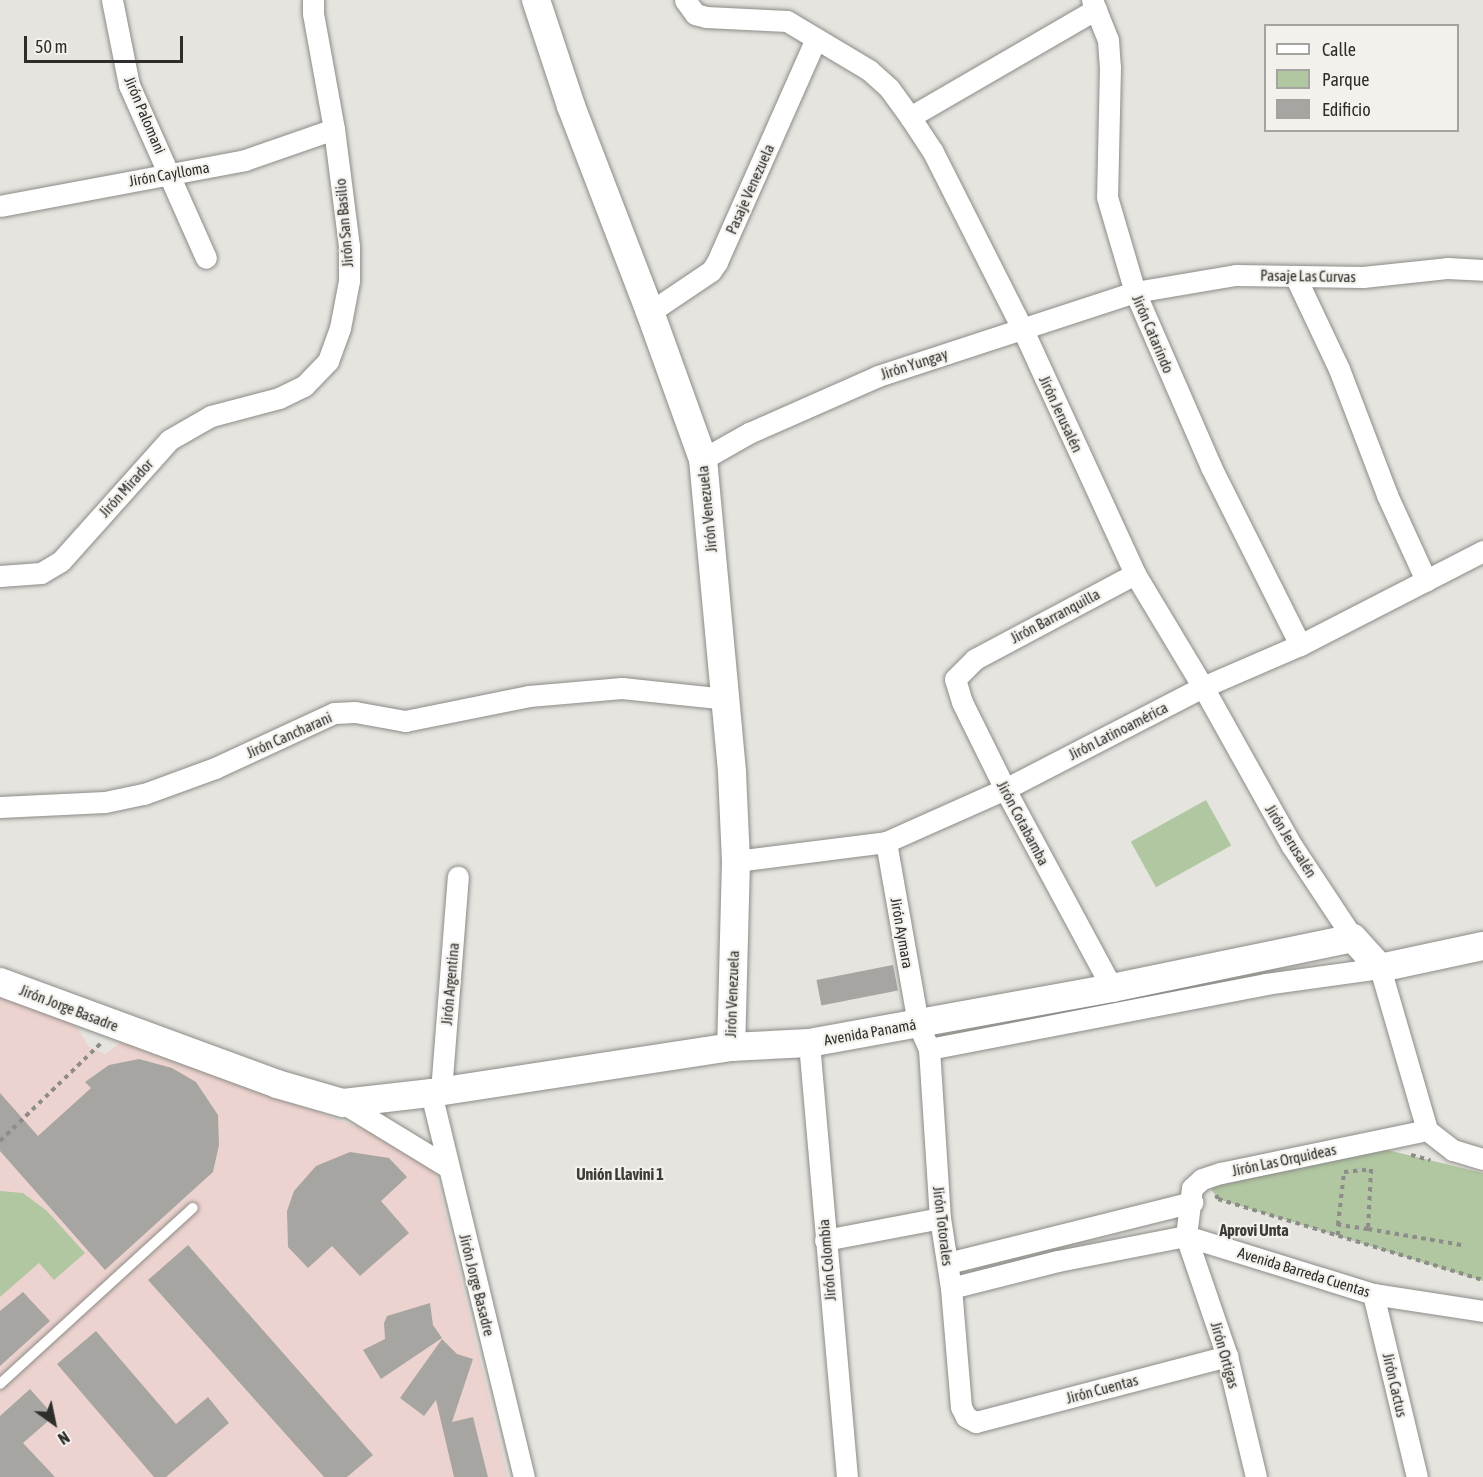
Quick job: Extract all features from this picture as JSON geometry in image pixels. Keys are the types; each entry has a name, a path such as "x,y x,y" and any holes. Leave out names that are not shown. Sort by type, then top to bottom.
{"street":[{"name":"Jirón Palomani","path":"112,0 129,85 206,258"},
{"name":"Jirón San Basilio","path":"258,403 279,398 304,386 328,361 340,328 349,281 349,246 334,129 313,13 313,0"},
{"name":"Jirón Venezuela","path":"536,0 571,106 650,312 703,459 726,699 736,861 731,1047"},
{"name":"Jirón Jerusalén","path":"685,0 695,14 706,17 787,21 869,70 889,88 910,117 933,152 1022,328 1135,574 1203,687 1292,846 1353,938"},
{"path":"910,117 1094,5"},
{"name":"Jirón Catarindo","path":"1094,5 1107,40 1110,67 1107,197 1135,292 1211,468 1300,645"},
{"name":"Pasaje Venezuela","path":"650,312 711,272 816,39"},
{"name":"Jirón Caylloma","path":"0,206 245,160 334,129"},
{"name":"Pasaje Las Curvas","path":"1135,292 1236,275 1273,274 1296,278 1363,277 1447,268 1483,270"},
{"path":"1296,278 1339,369 1387,495 1426,580"},
{"name":"Jirón Yungay","path":"703,459 749,433 878,376 1135,292"},
{"name":"Jirón Mirador","path":"0,576 40,573 61,561 169,440 211,416 258,403"},
{"name":"Jirón Latinoamérica","path":"736,861 886,842 1005,789 1203,687 1300,645 1483,551"},
{"name":"Jirón Barranquilla","path":"975,658 1135,574"},
{"name":"Jirón Cotabamba","path":"975,658 956,679 957,691 1005,789 1112,988"},
{"name":"Jirón Cancharani","path":"0,807 105,802 144,794 215,768 334,713 355,712 405,721 529,696 622,688 726,699"},
{"name":"Jirón Aymara","path":"886,842 923,1036"},
{"name":"Jirón Argentina","path":"436,1092 458,877"},
{"path":"1353,938 1380,968 1426,1130 1453,1150 1483,1159"},
{"name":"Avenida Panamá","path":"923,1036 1112,988 1353,938"},
{"name":"Avenida Panamá","path":"343,1103 436,1092 731,1047 923,1036 1380,968 1483,946"},
{"name":"Jirón Jorge Basadre","path":"0,982 277,1084 343,1103"},
{"name":"Jirón Totorales","path":"923,1036 940,1218 951,1288 961,1407 966,1417 976,1422"},
{"name":"Jirón Colombia","path":"810,1042 846,1477"},
{"name":"Jirón Jorge Basadre","path":"436,1092 448,1167 524,1477"},
{"path":"343,1103 448,1167"},
{"name":"Jirón Las Orquideas","path":"1186,1236 1192,1188 1202,1179 1426,1130"},
{"path":"948,1263 1192,1202"},
{"path":"825,1240 940,1218"},
{"name":"Avenida Barreda Cuentas","path":"951,1288 1058,1261 1186,1236 1373,1294 1483,1311"},
{"name":"Jirón Ortigas","path":"1186,1236 1227,1356 1256,1477"},
{"name":"Jirón Cactus","path":"1373,1294 1416,1477"},
{"name":"Jirón Cuentas","path":"976,1422 1227,1356"}],"lane":[{"path":"0,1384 193,1208"}],"path":[{"path":"0,1141 94,1052 114,1025"},
{"path":"1402,1153 1437,1162"},
{"path":"1338,1235 1344,1172 1371,1170 1368,1229"},
{"path":"1211,1189 1218,1199 1483,1280"},
{"path":"1338,1225 1462,1245"}],"shaded area":[{"path":"0,990 73,1020 88,1046 105,1054 123,1041 431,1154 508,1477 0,1477"}],"green space":[{"path":"1206,800 1231,845 1156,887 1131,842"},
{"path":"1379,1148 1483,1173 1483,1281 1218,1199 1211,1189 1216,1181"},
{"path":"0,1191 23,1193 47,1211 85,1253 54,1280 39,1263 0,1297"}],"building":[{"path":"893,965 898,991 821,1005 816,980"},
{"path":"139,1059 172,1068 196,1082 218,1115 219,1145 213,1172 105,1270 0,1151 0,1093 38,1136 91,1088 85,1082 109,1065"},
{"path":"350,1152 389,1158 407,1177 381,1201 409,1233 360,1276 332,1246 308,1268 288,1247 287,1211 294,1191 316,1166"},
{"path":"188,1245 373,1455 347,1477 324,1477 148,1280"},
{"path":"23,1292 50,1321 0,1366 0,1311"},
{"path":"430,1303 433,1325 442,1338 381,1379 363,1350 385,1339 384,1323 387,1316"},
{"path":"96,1331 176,1424 208,1397 229,1423 166,1477 154,1477 57,1364"},
{"path":"442,1339 457,1354 473,1359 452,1422 473,1417 488,1477 454,1477 436,1400 424,1416 400,1398"},
{"path":"30,1389 54,1416 23,1443 55,1477 0,1477 0,1416"}],"district":[{"name":"Unión Llavini 1","path":"620,1174"},
{"name":"Aprovi Unta","path":"1254,1230"}]}
